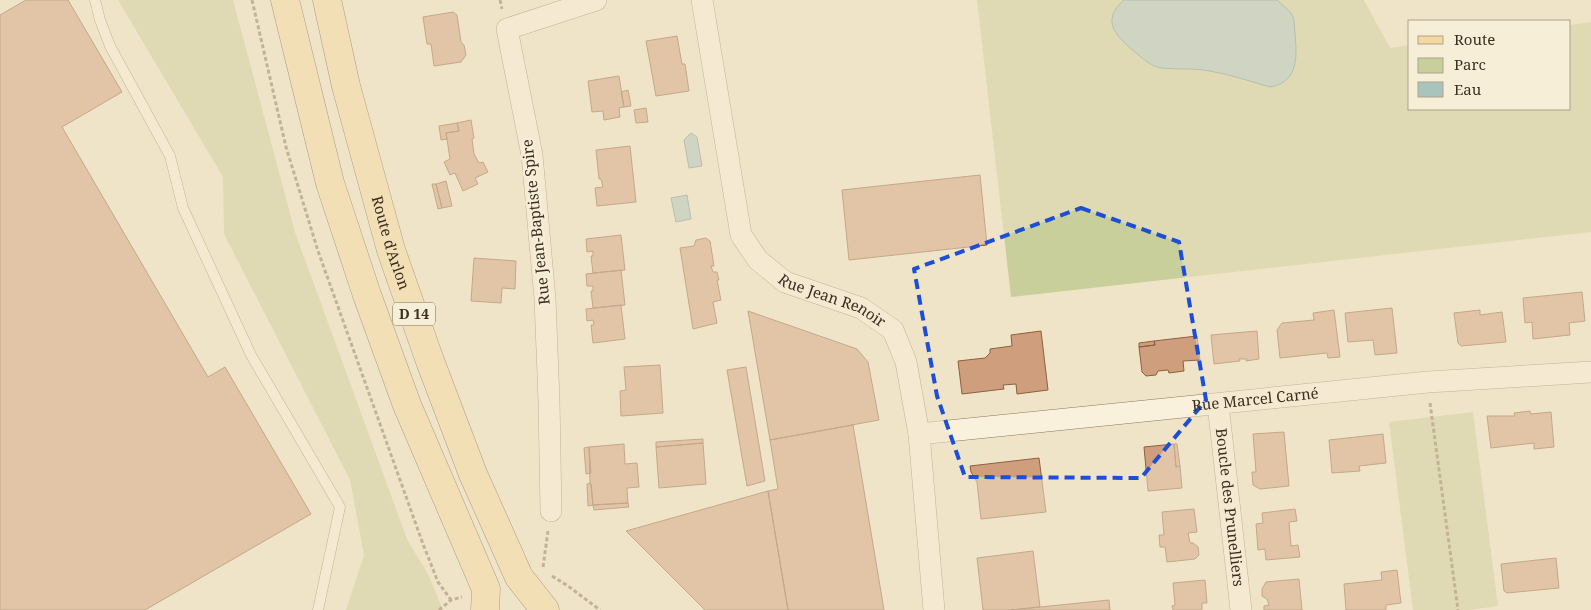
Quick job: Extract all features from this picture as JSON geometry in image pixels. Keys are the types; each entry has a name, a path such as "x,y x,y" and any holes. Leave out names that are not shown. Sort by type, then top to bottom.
{"main road":[{"name":"D 14","path":"285,0 330,183 364,286 408,405 486,589 485,610"},
{"name":"Route d'Arlon","path":"327,0 346,86 392,250 430,360 473,474 519,576 545,610"}],"street":[{"name":"Rue Jean-Baptiste Spire","path":"551,510 545,299 532,155 506,29 596,0"},
{"name":"Rue Jean Renoir","path":"702,0 741,235 758,260 785,282 862,308 893,330 906,362 919,434 934,610"},
{"name":"Rue Marcel Carné","path":"919,434 1428,382 1591,372"},
{"name":"Boucle des Prunelliers","path":"1218,404 1241,610"}],"lane":[{"path":"95,0 107,40 170,156 184,208 251,355 340,507 318,610"}],"path":[{"path":"1428,382 1458,610"},
{"path":"542,570 551,510"},
{"path":"439,610 451,600"}],"highlighted area":[{"path":"1081,208 1179,242 1206,400 1141,478 965,477 937,396 914,269"}],"green space":[{"path":"118,0 233,0 295,232 407,539 429,576 442,608 440,610 346,610 364,555 350,480 224,234 223,177"},
{"path":"977,0 1364,0 1390,48 1408,45 1408,110 1571,110 1571,25 1591,22 1591,232 1011,297"},
{"path":"1473,412 1498,606 1470,610 1413,610 1389,422"}],"water":[{"path":"1124,0 1277,0 1294,19 1296,59 1294,67 1286,80 1270,87 1212,71 1154,66 1128,46 1113,28 1113,15"},
{"path":"691,133 697,137 702,166 689,168 684,140"},
{"path":"687,195 691,219 676,222 671,198"}],"building":[{"path":"26,0 68,0 122,92 62,127 208,377 225,367 311,514 145,610 0,610 0,15"},
{"path":"453,12 457,15 461,42 464,45 466,55 461,62 434,66 431,44 427,44 423,17"},
{"path":"677,36 682,64 685,64 689,91 656,96 646,41"},
{"path":"619,76 624,107 619,108 620,117 604,120 603,111 592,112 588,81"},
{"path":"628,90 631,106 624,107 621,92"},
{"path":"646,108 648,122 636,123 634,110"},
{"path":"471,120 474,154 479,163 483,162 488,172 475,178 478,184 463,191 455,173 450,175 444,162 450,159 446,133 459,131 457,123"},
{"path":"457,123 459,131 446,133 447,139 441,140 439,126"},
{"path":"630,146 636,202 597,206 595,188 603,187 601,179 599,179 596,150"},
{"path":"980,175 987,245 849,260 842,190"},
{"path":"446,181 452,206 442,208 436,184"},
{"path":"432,184 436,184 442,208 438,209"},
{"path":"621,235 625,270 593,273 591,256 593,256 593,251 587,252 586,239"},
{"path":"706,238 710,241 714,266 711,266 713,272 717,272 721,300 713,302 717,323 693,329 680,248 694,246 696,240"},
{"path":"474,258 516,261 515,289 502,288 501,303 471,301"},
{"path":"621,270 625,305 593,308 591,291 593,291 593,286 587,286 586,274"},
{"path":"1582,292 1585,321 1569,323 1570,335 1533,339 1532,322 1525,323 1523,298"},
{"path":"621,305 625,339 593,343 591,325 594,325 593,320 587,321 586,309"},
{"path":"1392,308 1397,353 1375,355 1373,340 1348,342 1345,313"},
{"path":"1334,310 1340,357 1328,358 1327,353 1280,358 1277,330 1282,323 1314,320 1313,313"},
{"path":"1480,310 1480,315 1502,312 1506,342 1461,346 1458,343 1454,313"},
{"path":"748,311 857,349 868,362 879,420 770,440"},
{"path":"1041,331 1048,390 1017,394 1016,384 1003,385 1004,389 962,394 958,361 985,358 990,353 990,349 1012,346 1011,335"},
{"path":"1257,331 1259,359 1246,361 1247,359 1239,359 1240,361 1214,364 1211,335"},
{"path":"1197,336 1200,360 1183,361 1184,371 1169,373 1168,370 1158,371 1156,375 1146,376 1142,372 1139,347 1155,345 1154,341"},
{"path":"1154,341 1155,345 1139,347 1139,343"},
{"path":"660,365 663,413 621,416 620,391 626,390 624,367"},
{"path":"746,367 765,481 747,486 727,370"},
{"path":"1530,411 1531,414 1551,412 1554,447 1534,449 1534,443 1491,448 1487,416 1515,416 1514,413"},
{"path":"853,425 884,610 788,610 768,491 778,489 770,440"},
{"path":"1284,432 1289,486 1260,489 1253,485 1252,472 1256,472 1253,434"},
{"path":"1383,434 1386,463 1359,466 1360,471 1332,473 1329,440"},
{"path":"703,439 703,443 656,447 656,442"},
{"path":"703,443 706,484 659,488 656,447"},
{"path":"624,444 625,464 637,463 639,487 627,488 628,503 593,505 589,447"},
{"path":"1174,444 1176,467 1180,466 1182,488 1148,491 1144,447"},
{"path":"1174,444 1177,444 1180,466 1176,467"},
{"path":"589,447 591,473 586,474 584,448"},
{"path":"1039,458 1046,512 981,519 977,482 970,466"},
{"path":"590,483 593,505 588,506 587,484"},
{"path":"768,491 788,610 705,610 626,531"},
{"path":"628,503 629,507 594,510 593,505"},
{"path":"1194,509 1197,532 1188,533 1190,543 1198,547 1199,555 1195,559 1167,562 1165,547 1160,547 1159,535 1164,535 1162,512"},
{"path":"1295,509 1297,521 1289,522 1291,546 1298,545 1300,557 1266,560 1265,549 1258,550 1256,524 1263,523 1262,513"},
{"path":"1033,551 1040,607 983,610 977,558"},
{"path":"1556,558 1559,588 1507,593 1504,591 1501,564"},
{"path":"1397,570 1401,603 1386,605 1386,610 1346,610 1344,584 1382,580 1381,572"},
{"path":"1299,579 1302,610 1264,610 1264,606 1269,605 1267,599 1262,596 1262,589 1266,582"},
{"path":"1205,580 1207,603 1202,603 1202,610 1173,610 1172,606 1175,605 1173,583"},
{"path":"1109,600 1110,610 1011,610 1040,607"}]}
